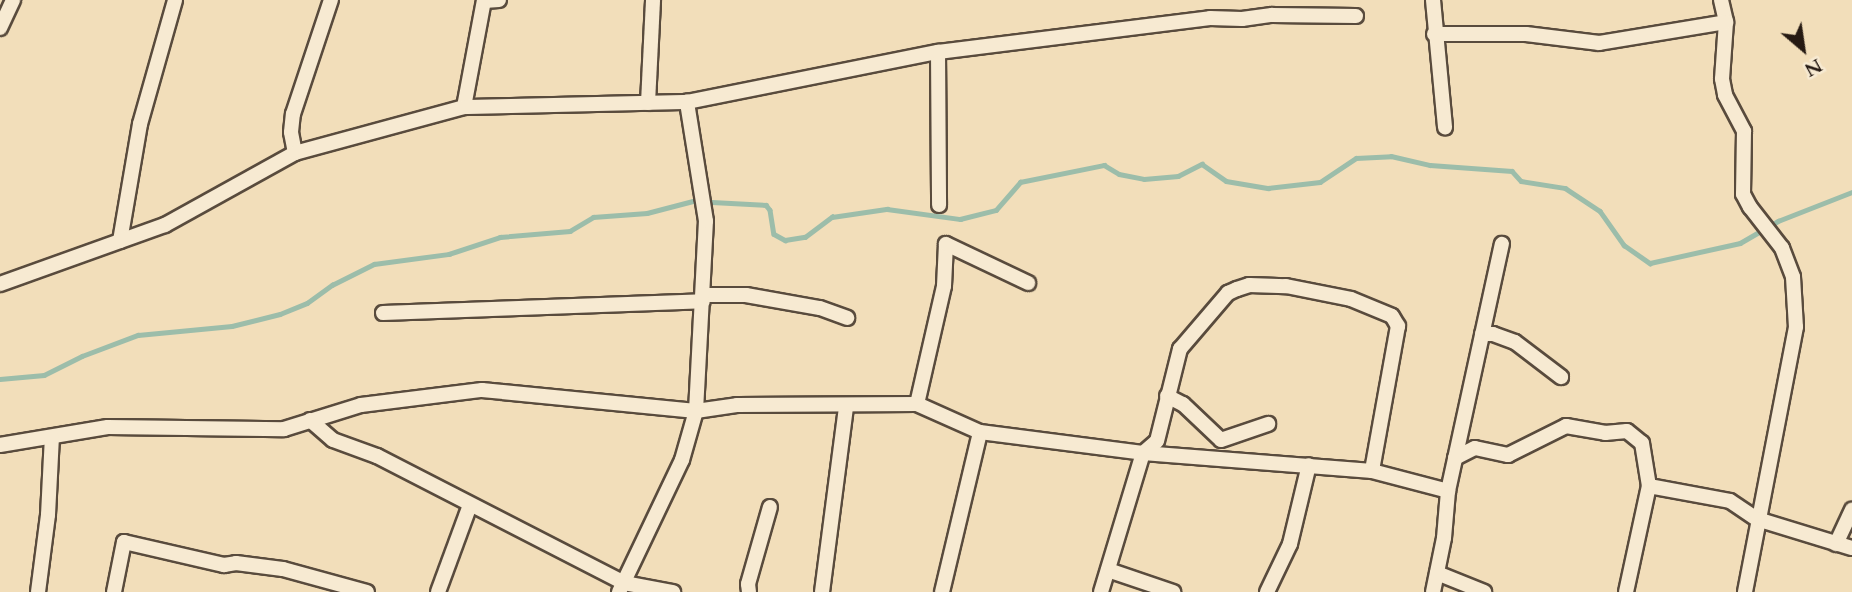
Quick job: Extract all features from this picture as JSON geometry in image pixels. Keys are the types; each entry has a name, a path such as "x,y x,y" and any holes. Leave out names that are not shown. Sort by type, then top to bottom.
{"street":[{"path":"0,28 13,0"},
{"path":"120,241 140,124 175,0"},
{"path":"295,153 291,132 293,114 331,0"},
{"path":"464,107 484,0 499,0"},
{"path":"649,103 653,0"},
{"path":"1433,0 1434,34 1445,127"},
{"path":"1721,0 1726,22 1722,79 1725,95 1744,131 1743,194 1782,248 1793,277 1795,340 1757,519 1745,592"},
{"path":"0,284 165,225 295,153 464,107 687,103 938,52 1210,18 1242,19 1272,15 1356,16"},
{"path":"1434,34 1526,34 1599,43 1726,22"},
{"path":"938,52 939,205"},
{"path":"621,587 682,460 695,411 706,220 687,103"},
{"path":"917,404 944,286 946,244 1028,283"},
{"path":"1433,592 1444,538 1448,491 1502,244"},
{"path":"1101,592 1143,453 1157,441 1180,349 1228,293 1249,285 1286,286 1351,299 1384,310 1392,316 1398,326 1372,471"},
{"path":"383,313 746,295 820,308 846,318"},
{"path":"1482,334 1493,334 1514,342 1561,377"},
{"path":"0,445 107,427 285,429 361,405 482,390 695,411 737,405 917,404 980,432 1143,453 1372,471 1448,491"},
{"path":"1167,396 1183,404 1221,440 1268,424"},
{"path":"822,592 846,406"},
{"path":"310,421 333,440 377,456 621,587 673,592"},
{"path":"1455,458 1475,448 1508,455 1566,426 1605,433 1627,431 1642,443 1649,486 1626,592"},
{"path":"942,592 980,432"},
{"path":"37,592 48,515 52,437"},
{"path":"1268,592 1290,544 1309,465"},
{"path":"1649,486 1730,501 1757,519 1852,548"},
{"path":"438,592 470,505"},
{"path":"749,592 748,584 770,507"},
{"path":"1836,544 1852,509"},
{"path":"114,592 124,542 224,565 236,563 283,569 367,592"},
{"path":"1108,570 1172,592"},
{"path":"1437,573 1483,592"}],"waterway":[{"path":"0,379 44,375 82,356 138,335 232,326 280,314 307,303 332,285 374,264 449,254 500,237 570,231 593,217 647,213 693,201 766,205 770,210 774,234 785,240 805,237 832,217 887,209 960,219 996,210 1020,182 1104,165 1119,174 1144,179 1178,176 1202,164 1226,181 1268,188 1320,182 1356,158 1391,156 1430,165 1512,171 1521,181 1565,188 1600,211 1624,245 1650,263 1740,243 1778,221 1852,192"}]}
